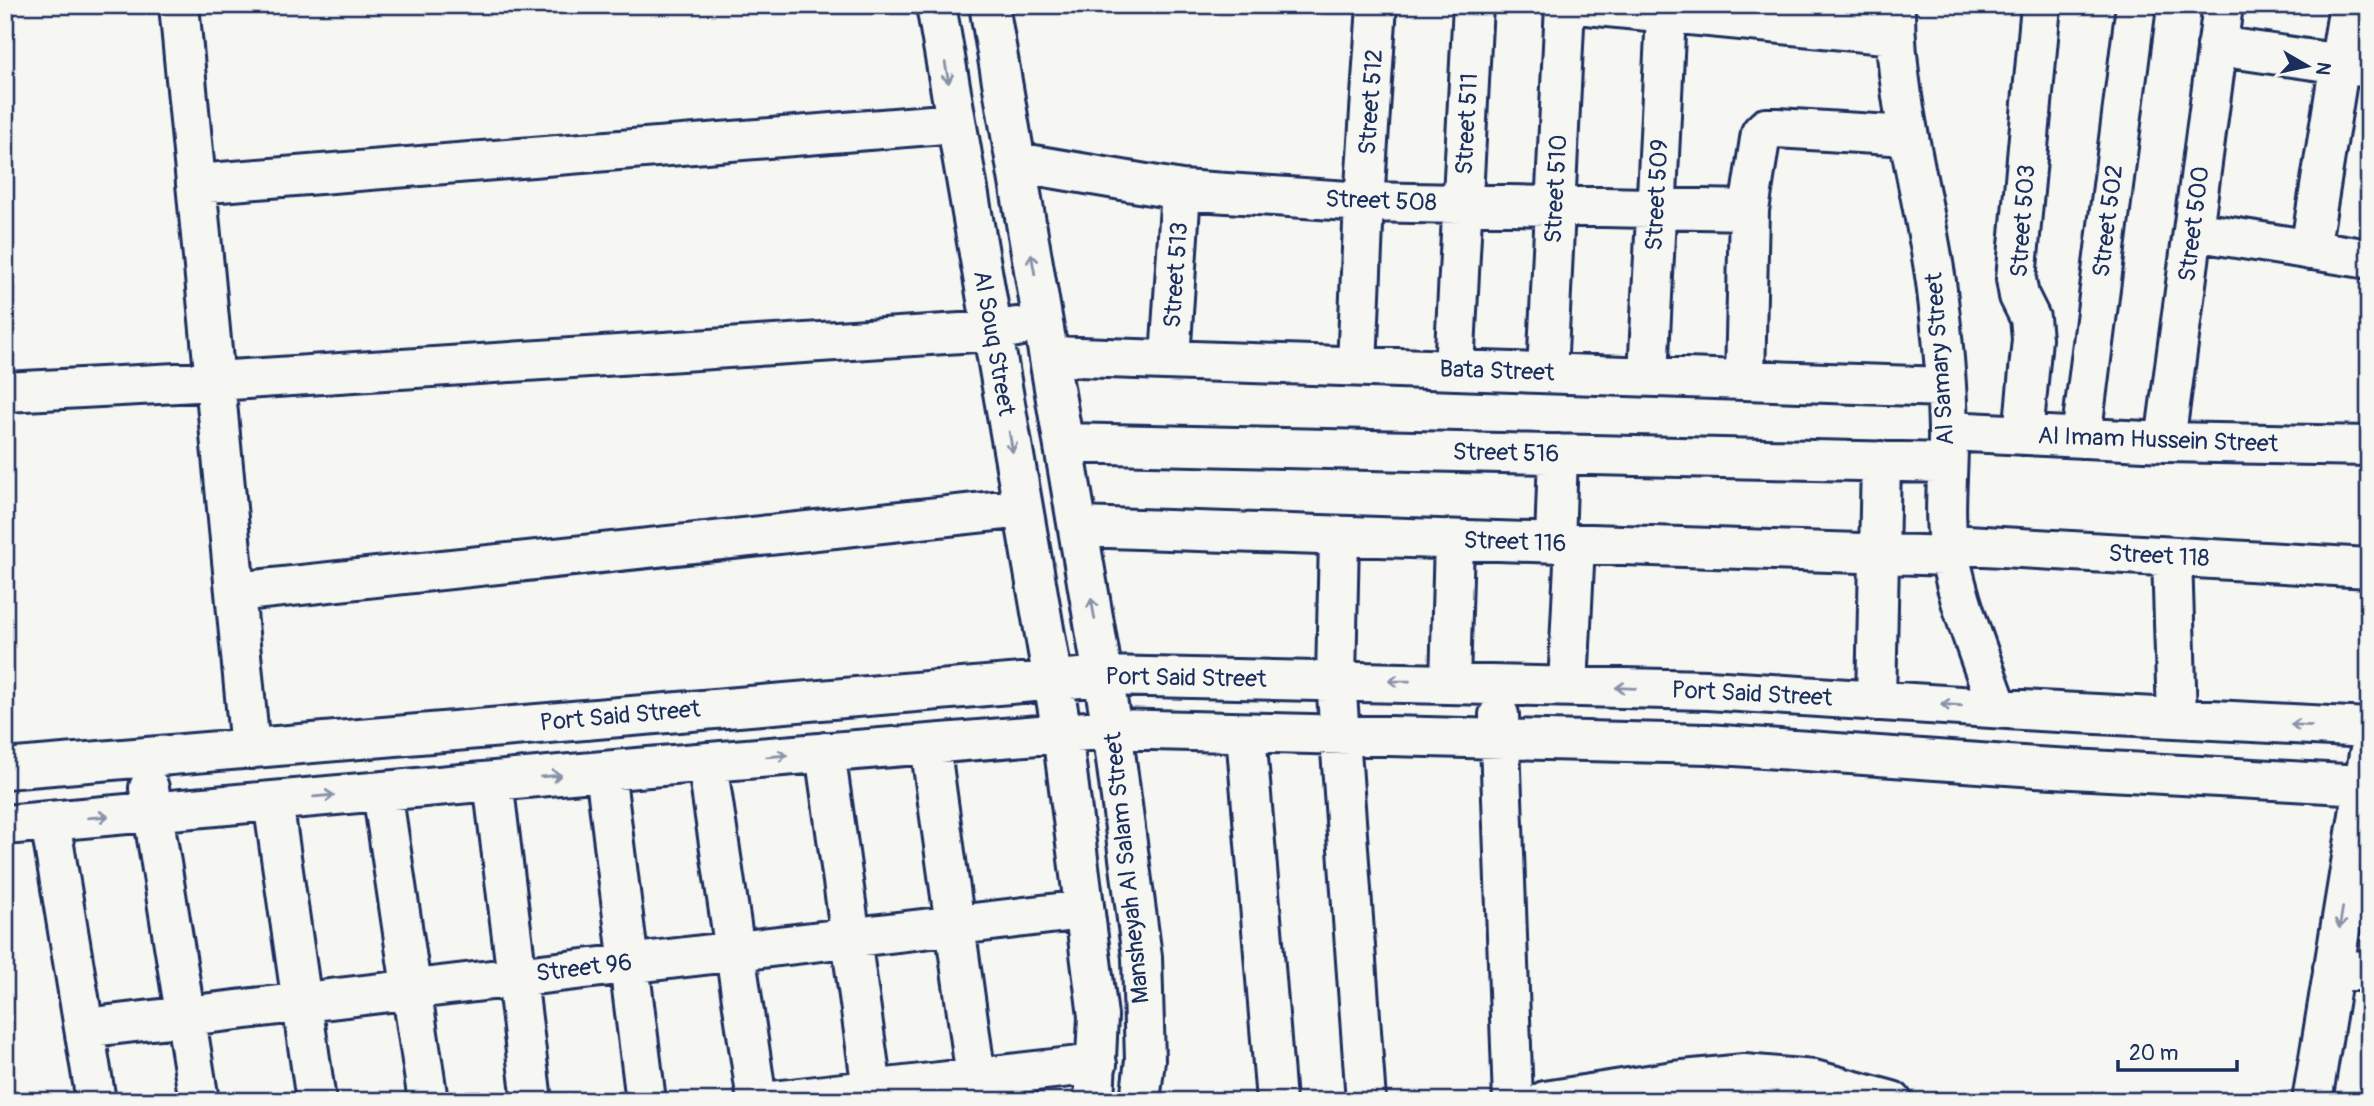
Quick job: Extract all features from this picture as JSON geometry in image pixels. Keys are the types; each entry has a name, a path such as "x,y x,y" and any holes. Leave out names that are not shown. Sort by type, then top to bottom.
{"street":[{"path":"179,5 250,749"},
{"name":"Al Souq Street","path":"936,5 1053,681"},
{"path":"989,5 1104,677"},
{"name":"Street 512","path":"1357,366 1377,5"},
{"name":"Street 511","path":"1454,369 1474,5"},
{"name":"Street 510","path":"1547,373 1565,5"},
{"name":"Street 503","path":"2023,435 2032,339 2030,318 2018,296 2016,279 2041,5"},
{"name":"Street 502","path":"2081,438 2136,5"},
{"name":"Street 500","path":"2165,442 2223,5"},
{"path":"2310,250 2354,66 2349,5"},
{"path":"1606,6 1666,15 1713,12 1895,20"},
{"name":"Street 509","path":"1648,376 1666,15"},
{"name":"Al Samary Street","path":"1895,20 1908,136 1936,282 1945,387 1948,447 1946,521 1950,550 1959,592 1998,708"},
{"path":"2217,47 2354,66"},
{"path":"196,184 956,122"},
{"path":"1745,379 1749,211 1759,139 1766,128 1908,136"},
{"name":"Street 508","path":"1016,162 1181,190 1364,202 1749,211"},
{"name":"Street 513","path":"1170,359 1181,190"},
{"path":"2193,231 2369,259"},
{"name":"Bata Street","path":"5,392 215,382 992,331 1170,359 1945,387"},
{"name":"Al Imam Hussein Street","path":"1948,447 2023,435 2165,442 2369,446"},
{"name":"Street 516","path":"1064,443 1881,461 1948,447"},
{"path":"1558,454 1565,543 1568,686"},
{"path":"1876,701 1881,461"},
{"path":"234,592 1023,508"},
{"name":"Street 116","path":"1079,527 1879,554 1950,550"},
{"path":"1339,536 1336,680 1366,1101"},
{"path":"1450,683 1454,540"},
{"name":"Street 118","path":"1950,550 2172,557 2369,568"},
{"path":"2172,557 2176,718"},
{"name":"Port Said Street","path":"5,769 1104,677 1708,690 2369,728"},
{"name":"Mansheyah Al Salam Street","path":"1104,677 1142,957 1145,1060 1140,1101"},
{"name":"Mansheyah Al Salam Street","path":"1053,681 1098,1016 1096,1082"},
{"path":"1497,684 1513,1101"},
{"path":"1707,744 1708,690"},
{"path":"1747,747 1749,692"},
{"path":"2036,767 2039,711"},
{"path":"5,825 707,762 1112,729 1707,744 2036,767 2366,769 2351,970 2312,1101"},
{"path":"1246,733 1276,1101"},
{"path":"930,744 976,1077"},
{"path":"825,752 873,1089"},
{"path":"145,758 200,1101"},
{"path":"707,762 735,950 777,1100 976,1077 1096,1082"},
{"path":"605,771 646,1101"},
{"path":"493,781 532,1101"},
{"path":"382,791 428,1101"},
{"path":"273,801 316,1101"},
{"path":"50,821 96,1101"},
{"name":"Street 96","path":"84,1028 1084,910"},
{"path":"1545,1101 1674,1081 1744,1074 1814,1080 1885,1100"}]}
